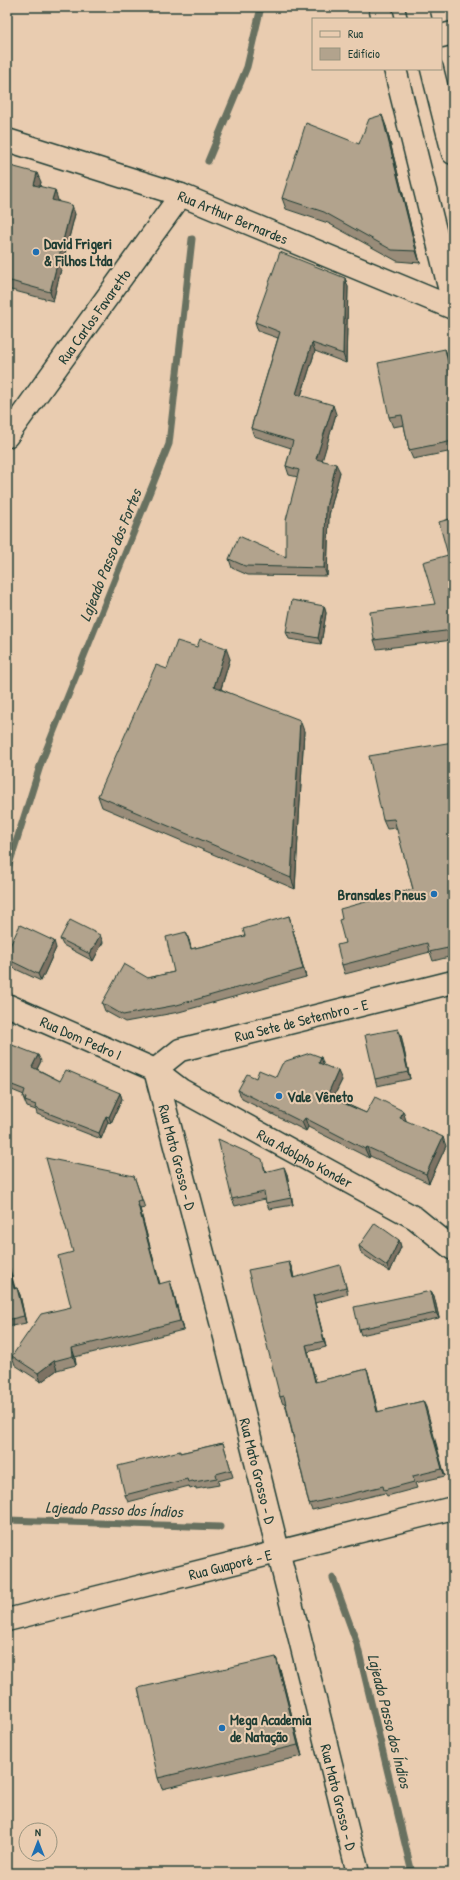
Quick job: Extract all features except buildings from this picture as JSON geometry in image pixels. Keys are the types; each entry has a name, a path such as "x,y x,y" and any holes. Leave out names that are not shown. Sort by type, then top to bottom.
{"street":[{"path":"380,7 383,18"},
{"path":"417,7 420,18"},
{"path":"442,36 453,33"},
{"path":"395,70 453,304"},
{"path":"432,70 453,154"},
{"name":"Rua Arthur Bernardes","path":"7,140 181,195 453,308"},
{"name":"Rua Carlos Favaretto","path":"7,436 181,195"},
{"name":"Rua Sete de Setembro - E","path":"156,1070 180,1050 453,982"},
{"name":"Rua Dom Pedro I","path":"7,1005 156,1070"},
{"name":"Rua Adolpho Konder","path":"156,1070 181,1090 415,1218 453,1249"},
{"name":"Rua Mato Grosso - D","path":"156,1070 358,1873"},
{"name":"Rua Guaporé - E","path":"7,1620 453,1508"}],"waterway":[{"name":"Lajeado Passo dos Fortes","path":"208,161 247,67 261,7"},
{"name":"Lajeado Passo dos Fortes","path":"7,871 41,763 169,444 192,239"},
{"name":"Lajeado Passo dos Índios","path":"7,1520 220,1527"},
{"name":"Lajeado Passo dos Índios","path":"333,1578 357,1644 412,1873"}],"place":[{"name":"David Frigeri & Filhos Ltda","path":"36,252"},
{"name":"Bransales Pneus","path":"434,894"},
{"name":"Vale Vêneto","path":"279,1096"},
{"name":"Mega Academia de Natação","path":"222,1728"}]}
